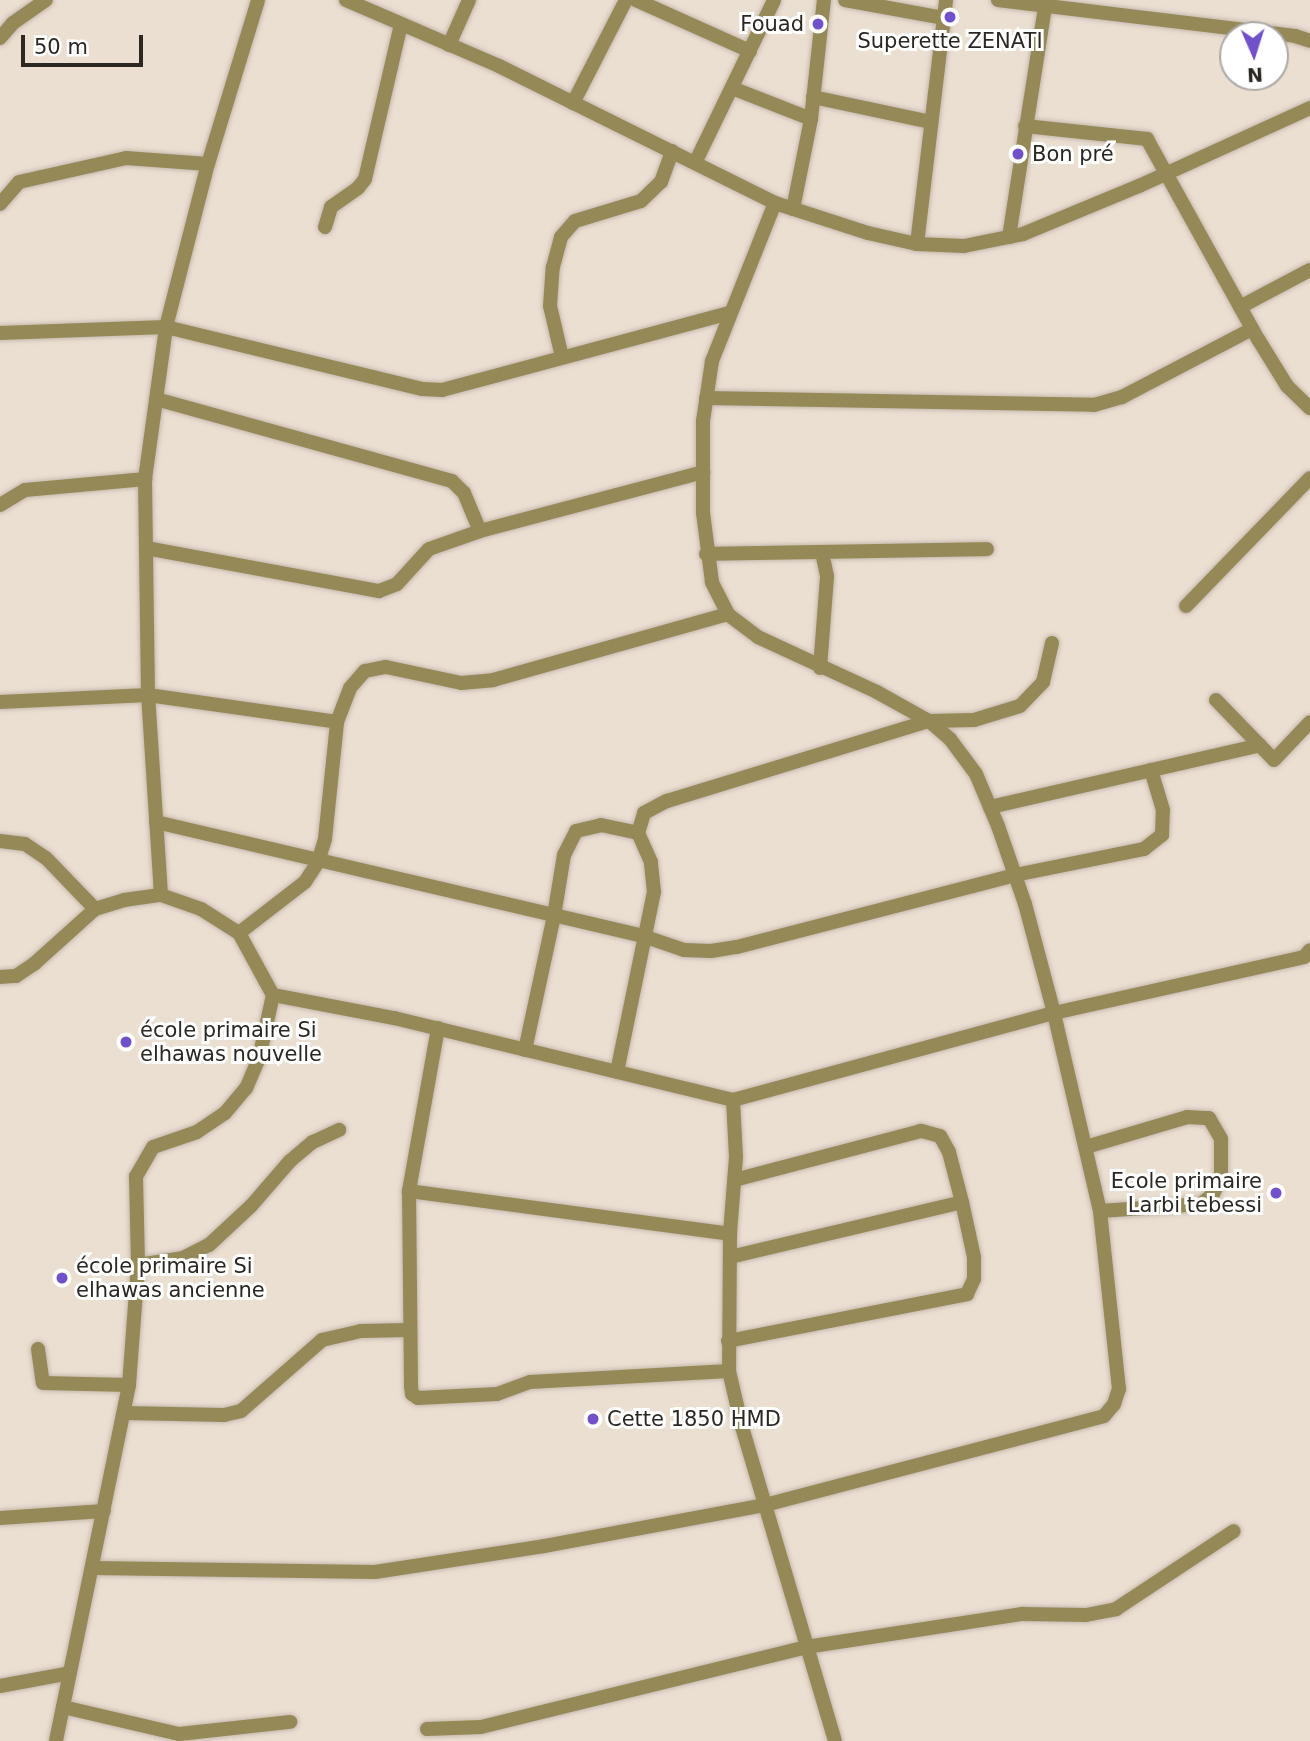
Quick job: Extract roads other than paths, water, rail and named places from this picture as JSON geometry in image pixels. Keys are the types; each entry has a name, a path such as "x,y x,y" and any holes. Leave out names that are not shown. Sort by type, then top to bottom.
{"street":[{"path":"0,38 13,23 46,0"},
{"path":"161,895 148,695 145,480 166,327 208,164 258,0"},
{"path":"346,0 573,103 775,203 868,233 917,244 964,246 1023,234 1310,108"},
{"path":"449,45 469,0"},
{"path":"573,103 626,0"},
{"path":"636,0 750,51"},
{"path":"695,163 774,0"},
{"path":"793,209 811,119 824,0"},
{"path":"845,0 944,18"},
{"path":"917,244 946,0"},
{"path":"998,0 1295,36 1310,41"},
{"path":"1009,237 1045,4"},
{"path":"324,227 331,207 358,188 365,179 401,24"},
{"path":"732,88 811,119"},
{"path":"813,97 931,122"},
{"path":"1025,126 1147,139 1252,329 1287,386 1310,408"},
{"path":"562,357 550,306 554,267 561,237 575,221 641,201 661,182 672,151"},
{"path":"0,204 19,182 126,158 208,164"},
{"path":"92,1568 375,1572 544,1546 765,1505 1104,1416 1114,1404 1119,1389 1100,1211 1086,1147 1054,1013 1014,875 976,774 950,739 929,721 877,692 820,668 758,637 728,614 712,582 706,554 703,421 712,360 775,203"},
{"path":"1240,307 1310,270"},
{"path":"0,333 166,327 423,389 442,390 729,313"},
{"path":"706,398 1094,405 1122,397 1252,329"},
{"path":"156,399 452,481 464,493 480,531"},
{"path":"146,548 379,591 397,584 429,548 480,531 703,472"},
{"path":"1186,606 1310,478"},
{"path":"0,505 25,490 145,480"},
{"path":"706,554 987,549"},
{"path":"820,668 827,576 822,553"},
{"path":"239,933 305,882 318,862 324,839 337,722 350,688 365,671 386,667 461,683 493,680 728,614"},
{"path":"617,1072 654,892 651,862 638,833 644,813 667,801 929,721 974,720 1020,706 1043,682 1052,643"},
{"path":"0,702 148,695 337,722"},
{"path":"1216,701 1274,760 1310,722"},
{"path":"990,807 1260,746"},
{"path":"156,822 643,936 684,950 737,947 1014,875 1144,849 1162,835 1163,810 1151,770"},
{"path":"525,1050 554,916 564,855 576,831 601,825 638,833"},
{"path":"0,841 24,844 46,858 95,909"},
{"path":"0,977 16,976 34,964 95,909 124,900 161,895 201,909 239,933 273,995 259,1058 246,1088 225,1113 197,1132 153,1147 136,1176 138,1265 129,1385 56,1741"},
{"path":"273,995 438,1028 733,1100 1054,1013 1308,956"},
{"path":"438,1028 409,1191 412,1394 418,1398 497,1394 530,1382 729,1371"},
{"path":"733,1100 736,1157 730,1234 729,1371 742,1427 835,1741"},
{"path":"1086,1147 1187,1117 1209,1118 1221,1139 1221,1178 1213,1194 1201,1204 1100,1211"},
{"path":"138,1265 183,1258 209,1245 251,1206 290,1161 313,1142 339,1130"},
{"path":"728,1341 967,1294 974,1279 974,1257 962,1202 949,1152 940,1136 921,1131 734,1180"},
{"path":"409,1191 730,1234"},
{"path":"730,1258 962,1202"},
{"path":"125,1413 224,1415 241,1411 322,1340 361,1331 409,1330"},
{"path":"38,1349 43,1383 129,1385"},
{"path":"0,1518 104,1511"},
{"path":"427,1729 481,1727 806,1647 1022,1614 1086,1615 1116,1609 1234,1531"},
{"path":"0,1686 70,1673"},
{"path":"63,1707 179,1734 290,1722"}],"place":[{"name":"Superette ZENATI","path":"950,17"},
{"name":"Fouad","path":"818,24"},
{"name":"Bon pré","path":"1018,154"},
{"name":"école primaire Si elhawas nouvelle","path":"126,1042"},
{"name":"Ecole primaire Larbi tebessi","path":"1276,1193"},
{"name":"école primaire Si elhawas ancienne","path":"62,1278"},
{"name":"Cette 1850 HMD","path":"593,1419"}]}
